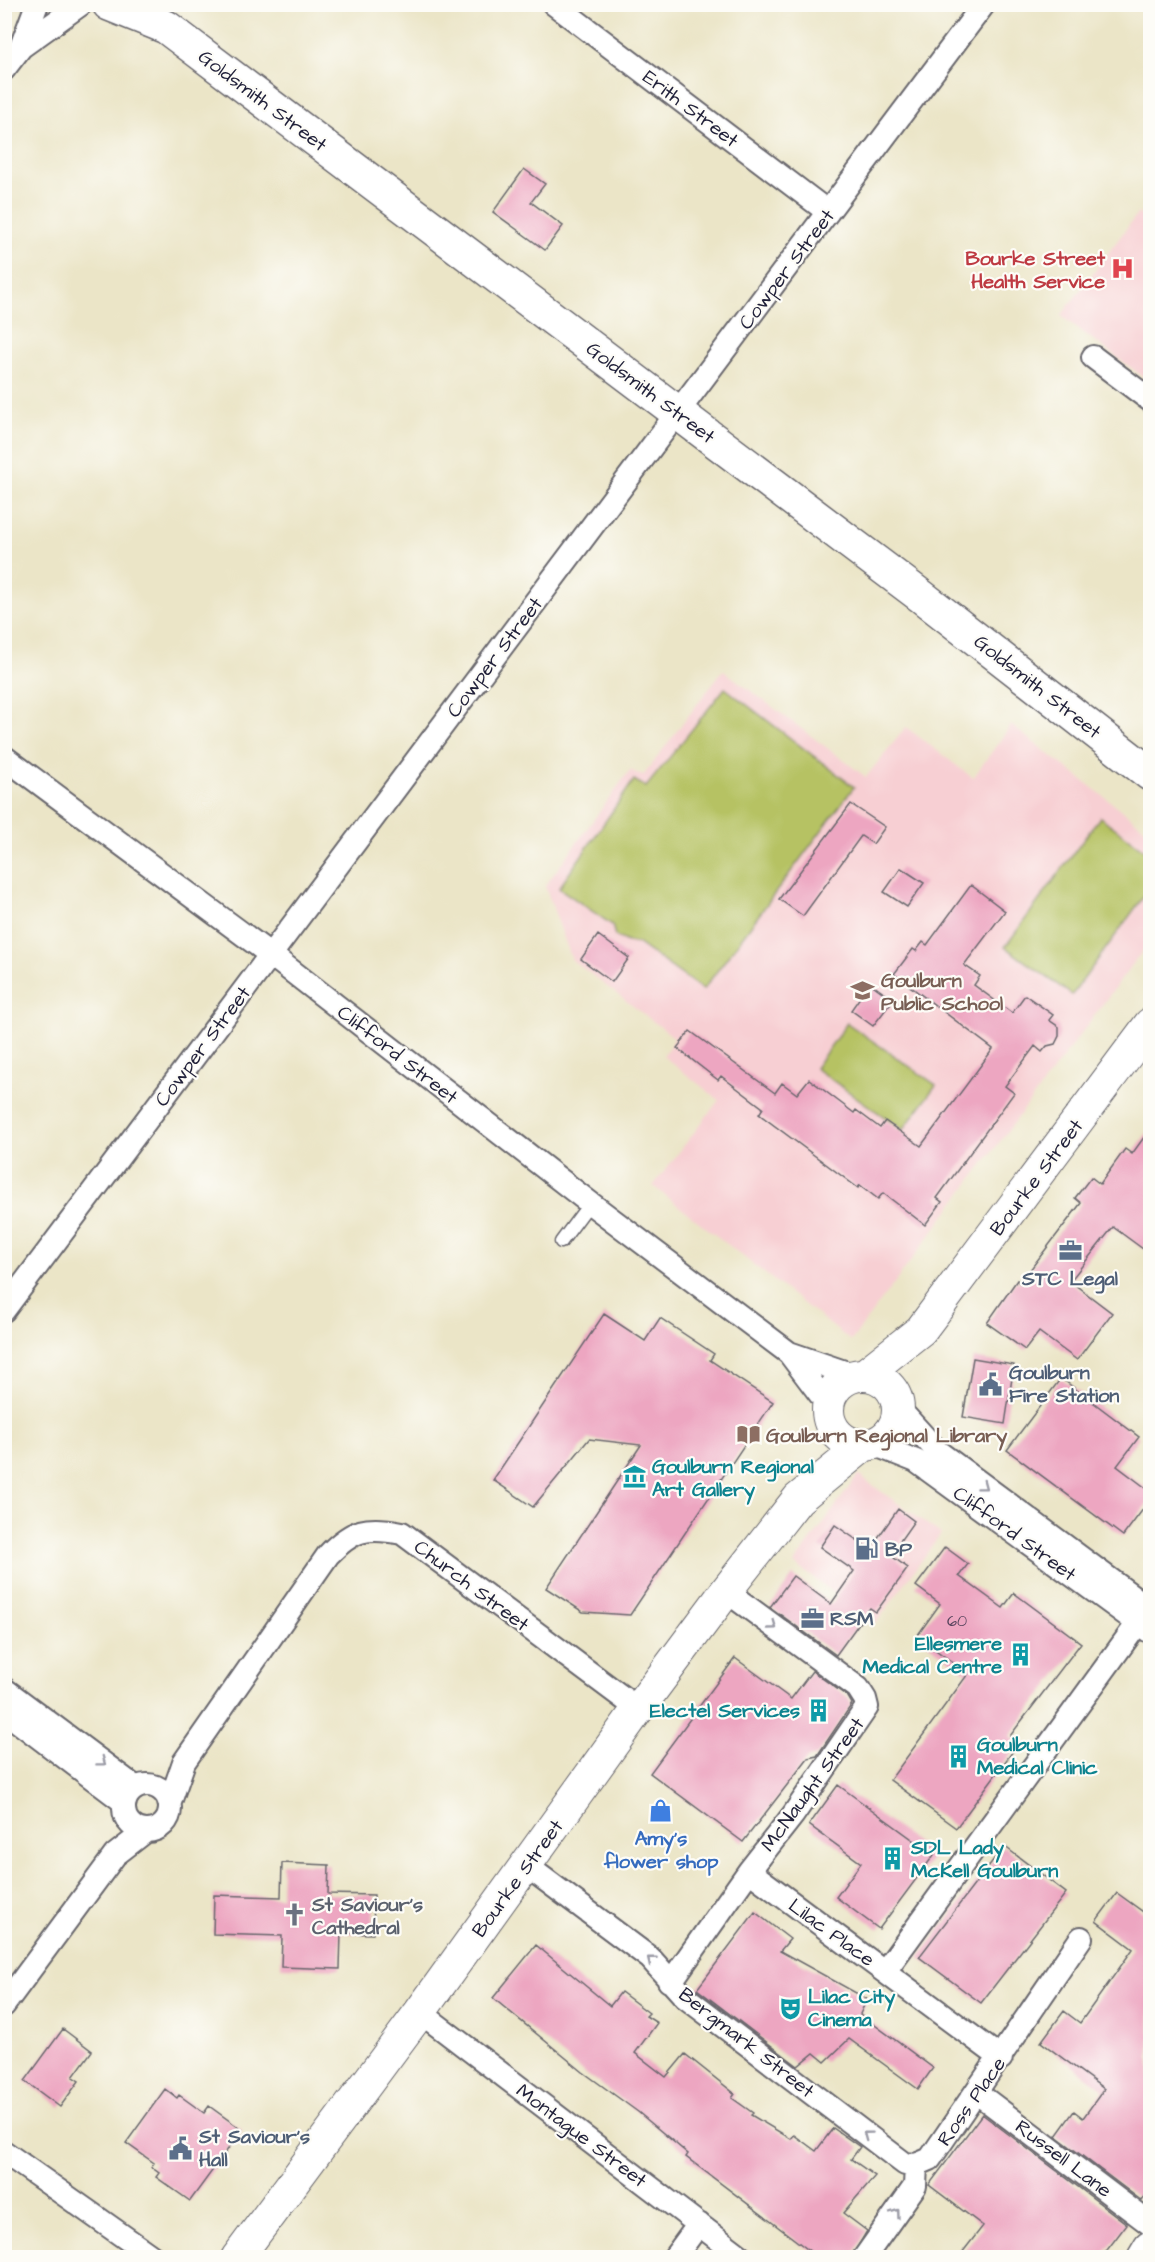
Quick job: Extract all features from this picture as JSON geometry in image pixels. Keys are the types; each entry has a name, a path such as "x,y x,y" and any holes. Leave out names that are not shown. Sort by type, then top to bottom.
{"main road":[{"name":"Goldsmith Street","path":"109,4 157,16 1145,768"},
{"name":"Bourke Street","path":"860,1376 921,1330 1150,1024"},
{"name":"Bourke Street","path":"898,1404 921,1330"},
{"path":"860,1376 884,1382 898,1404 892,1431 868,1445 843,1439 829,1415 835,1389 844,1380 860,1376"},
{"name":"Bourke Street","path":"798,1499 829,1415"},
{"name":"Bourke Street","path":"237,2258 527,1866 638,1709 798,1499 868,1445"},
{"path":"1144,2258 1150,2248"}],"street":[{"path":"21,47 37,4"},
{"path":"4,69 21,47 81,4"},
{"name":"Erith Street","path":"554,4 828,212"},
{"name":"Cowper Street","path":"4,1310 984,4"},
{"path":"1092,357 1150,400"},
{"name":"Clifford Street","path":"4,757 271,955 590,1203 789,1353 860,1376"},
{"name":"Clifford Street","path":"789,1353 829,1415"},
{"name":"Clifford Street","path":"898,1404 936,1451 1147,1622"},
{"name":"Clifford Street","path":"868,1445 916,1461 1109,1591"},
{"name":"Church Street","path":"4,2005 115,1855 137,1805 184,1762 328,1555 342,1541 360,1530 381,1529 402,1533 638,1709"},
{"name":"McNaught Street","path":"669,1981 675,1976 749,1871 793,1815 867,1707 866,1699 858,1688 726,1592"},
{"path":"885,1971 1147,1622"},
{"path":"5,1697 137,1805 165,1792 170,1802"},
{"name":"Church Street","path":"137,1805 157,1829 165,1823 184,1762"},
{"name":"Bergmark Street","path":"527,1866 660,1966 669,1981 685,1997 905,2164 916,2165"},
{"name":"Lilac Place","path":"749,1871 1001,2058"},
{"name":"Ross Place","path":"916,2165 930,2159 1081,1938"},
{"name":"Montague Street","path":"420,2012 740,2257"},
{"name":"Russell Lane","path":"977,2093 1150,2224"},
{"path":"4,2152 154,2258"},
{"path":"864,2258 915,2186 916,2165"},
{"path":"674,2258 699,2224"}],"lane":[{"path":"561,1242 590,1203"}],"shaded area":[{"name":"Bourke Street Health Service","path":"1138,213 1150,222 1150,382 1061,316"},
{"name":"Goulburn Public School","path":"723,670 866,777 906,727 973,778 1011,725 1150,832 1150,941 851,1341 653,1186 719,1100 663,1056 675,1038 572,960 545,886 630,770 643,776"},
{"name":"BP","path":"858,1475 941,1534 876,1623 794,1564"}],"green space":[{"path":"725,688 854,787 703,990 637,943 627,942 615,936 612,925 559,888 634,780 646,787"},
{"path":"1100,817 1150,854 1150,888 1072,995 1005,947"},
{"path":"847,1023 936,1085 903,1130 815,1068"}],"building":[{"path":"524,169 545,184 531,202 563,226 545,250 493,212"},
{"path":"851,804 885,827 873,844 861,836 803,916 779,899"},
{"path":"901,868 924,883 907,907 884,892"},
{"path":"971,885 1005,911 964,965 980,976 974,985 1012,1013 1025,995 1053,1015 1049,1020 1059,1027 1059,1036 1055,1044 1047,1046 1042,1052 1035,1046 1005,1086 1014,1093 937,1198 942,1202 925,1225 883,1193 878,1199 860,1185 858,1188 759,1114 763,1108 721,1076 718,1080 677,1048 690,1031 775,1093 782,1083 797,1094 809,1079 854,1113 856,1110 880,1128 885,1121 921,1146 993,1049 894,974 913,949 916,951 923,942 927,945"},
{"path":"598,935 629,958 612,982 581,959"},
{"path":"870,983 893,1000 873,1026 851,1010"},
{"path":"1150,1129 1150,1239 1143,1249 1113,1227 1070,1281 1112,1313 1077,1360 1039,1332 1025,1350 987,1323 1017,1280 1020,1283 1081,1203 1075,1198 1091,1177 1100,1184 1125,1149 1132,1154"},
{"path":"604,1314 645,1341 660,1318 714,1354 710,1360 773,1402 630,1615 583,1612 546,1588 641,1445 589,1439 533,1507 493,1480"},
{"path":"973,1358 1014,1365 1005,1424 963,1417"},
{"path":"1061,1378 1139,1437 1117,1466 1150,1491 1150,1500 1123,1536 1007,1450"},
{"path":"898,1509 914,1521 890,1555 908,1568 876,1612 870,1608 836,1655 770,1607 793,1576 831,1604 854,1571 820,1547 835,1525 870,1549"},
{"path":"945,1547 968,1564 959,1576 1003,1608 1014,1593 1081,1643 1010,1736 1019,1743 956,1828 890,1780 968,1674 917,1636 940,1604 916,1586"},
{"path":"735,1658 791,1699 812,1671 848,1697 852,1704 817,1756 808,1758 743,1842 650,1773"},
{"name":"SDL Lady McKell Goulburn","path":"838,1785 934,1855 879,1929 836,1897 861,1863 809,1825"},
{"path":"1004,1846 1066,1893 981,2003 919,1957"},
{"name":"St Saviour's Cathedral","path":"282,1863 329,1865 328,1894 374,1895 373,1934 341,1933 340,1969 281,1967 282,1936 213,1934 214,1895 281,1897"},
{"path":"1117,1893 1150,1917 1150,2189 1142,2201 1056,2136 1074,2111 1083,2118 1104,2089 1041,2042 1064,2011 1080,2023 1133,1949 1096,1921"},
{"name":"Lilac City Cinema","path":"755,1912 790,1939 780,1951 867,1999 860,2014 933,2068 918,2089 849,2039 825,2062 814,2053 798,2066 697,1989"},
{"path":"536,1945 610,2006 621,1992 649,2013 646,2016 657,2023 635,2053 666,2077 685,2054 735,2094 732,2098 753,2113 751,2115 791,2139 794,2135 816,2151 833,2128 860,2147 851,2159 875,2176 843,2213 867,2231 851,2258 819,2258 686,2157 688,2154 638,2112 583,2072 493,1998"},
{"path":"63,2029 92,2051 73,2077 79,2081 60,2107 25,2081"},
{"name":"St Saviour's Hall","path":"165,2089 177,2098 179,2095 204,2113 209,2106 242,2130 190,2201 156,2177 159,2173 151,2167 154,2163 126,2143"},
{"path":"982,2114 1127,2224 1101,2258 958,2258 983,2226 929,2185"}],"place":[{"name":"Bourke Street Health Service","path":"1123,269"},
{"name":"Goulburn Public School","path":"863,991"},
{"name":"STC Legal","path":"1070,1250"},
{"name":"Goulburn Fire Station","path":"991,1384"},
{"name":"Goulburn Regional Library","path":"748,1435"},
{"name":"Goulburn Regional Art Gallery","path":"634,1477"},
{"name":"BP","path":"867,1549"},
{"name":"RSM","path":"812,1618"},
{"name":"Ellesmere Medical Centre","path":"1020,1655"},
{"name":"Electel Services","path":"818,1710"},
{"name":"Goulburn Medical Clinic","path":"959,1756"},
{"name":"Amy's flower shop","path":"661,1810"},
{"name":"SDL Lady McKell Goulburn","path":"893,1859"},
{"name":"St Saviour's Cathedral","path":"294,1915"},
{"name":"Lilac City Cinema","path":"790,2008"},
{"name":"St Saviour's Hall","path":"181,2148"}]}
